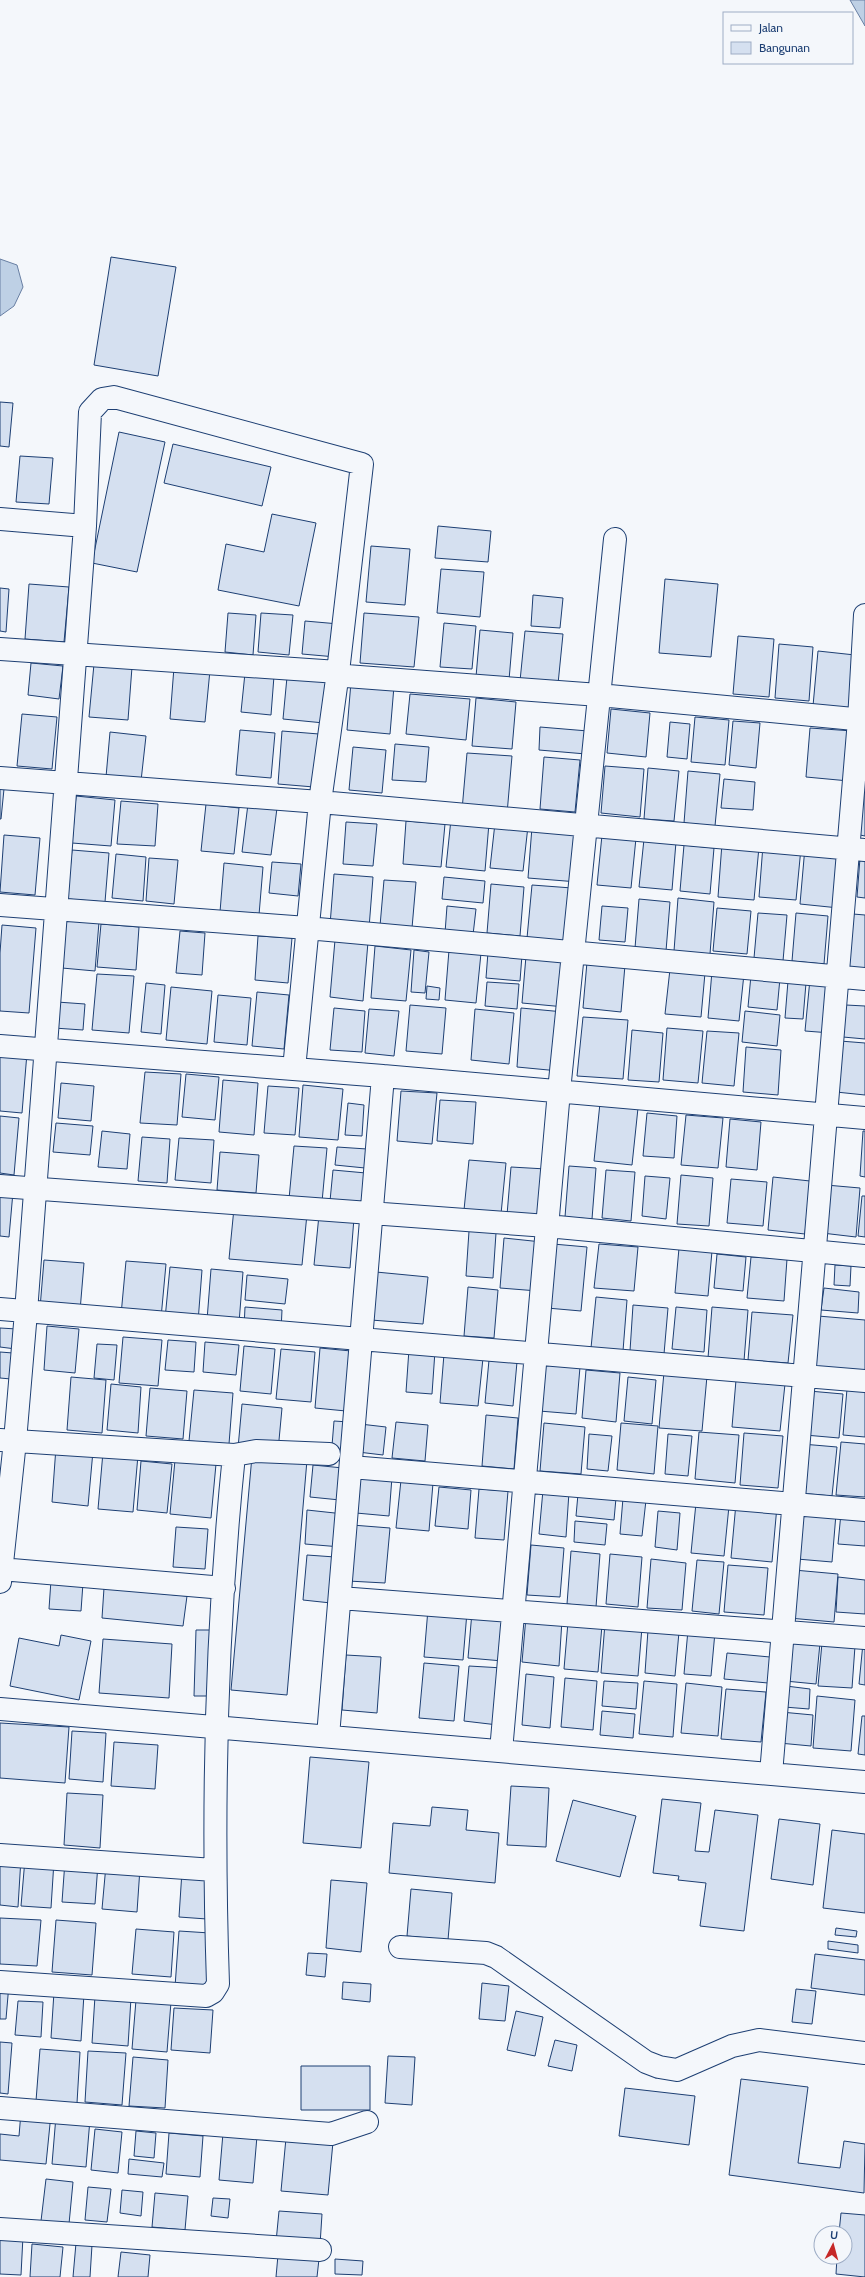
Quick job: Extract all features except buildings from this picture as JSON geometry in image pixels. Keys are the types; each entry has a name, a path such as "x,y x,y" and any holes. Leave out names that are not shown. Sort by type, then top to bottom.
{"street":[{"path":"224,1588 0,1574 8,1440 26,1312 76,655 85,526 90,412 102,399 114,397 362,464 338,672 320,802 294,1069"},
{"path":"0,518 85,526"},
{"path":"501,1751 559,1091 615,540"},
{"path":"771,1774 795,1503 838,977 857,849 865,615"},
{"path":"0,649 338,672 354,676 599,695 862,720"},
{"path":"0,778 320,802 857,849"},
{"path":"0,905 307,928 865,979"},
{"path":"0,1046 383,1076 865,1118"},
{"path":"328,1736 383,1076"},
{"path":"0,1186 35,1190 372,1212 547,1226 816,1250 865,1256"},
{"path":"0,1309 865,1381"},
{"path":"8,1440 234,1455 256,1451 329,1454"},
{"path":"0,1982 206,1996 212,1992 218,1984 214,1870 216,1727 234,1455"},
{"path":"351,1467 865,1510"},
{"path":"340,1598 514,1610 865,1638"},
{"path":"0,1709 865,1782"},
{"path":"0,1855 214,1870"},
{"path":"400,1947 486,1953 496,1957 640,2057 659,2067 677,2070 732,2046 759,2040 865,2053"},
{"path":"0,2108 331,2134 367,2122"},
{"path":"0,2229 320,2250"}],"water":[{"path":"850,0 865,0 865,26"},
{"path":"0,259 17,265 23,287 14,306 0,316"}]}
